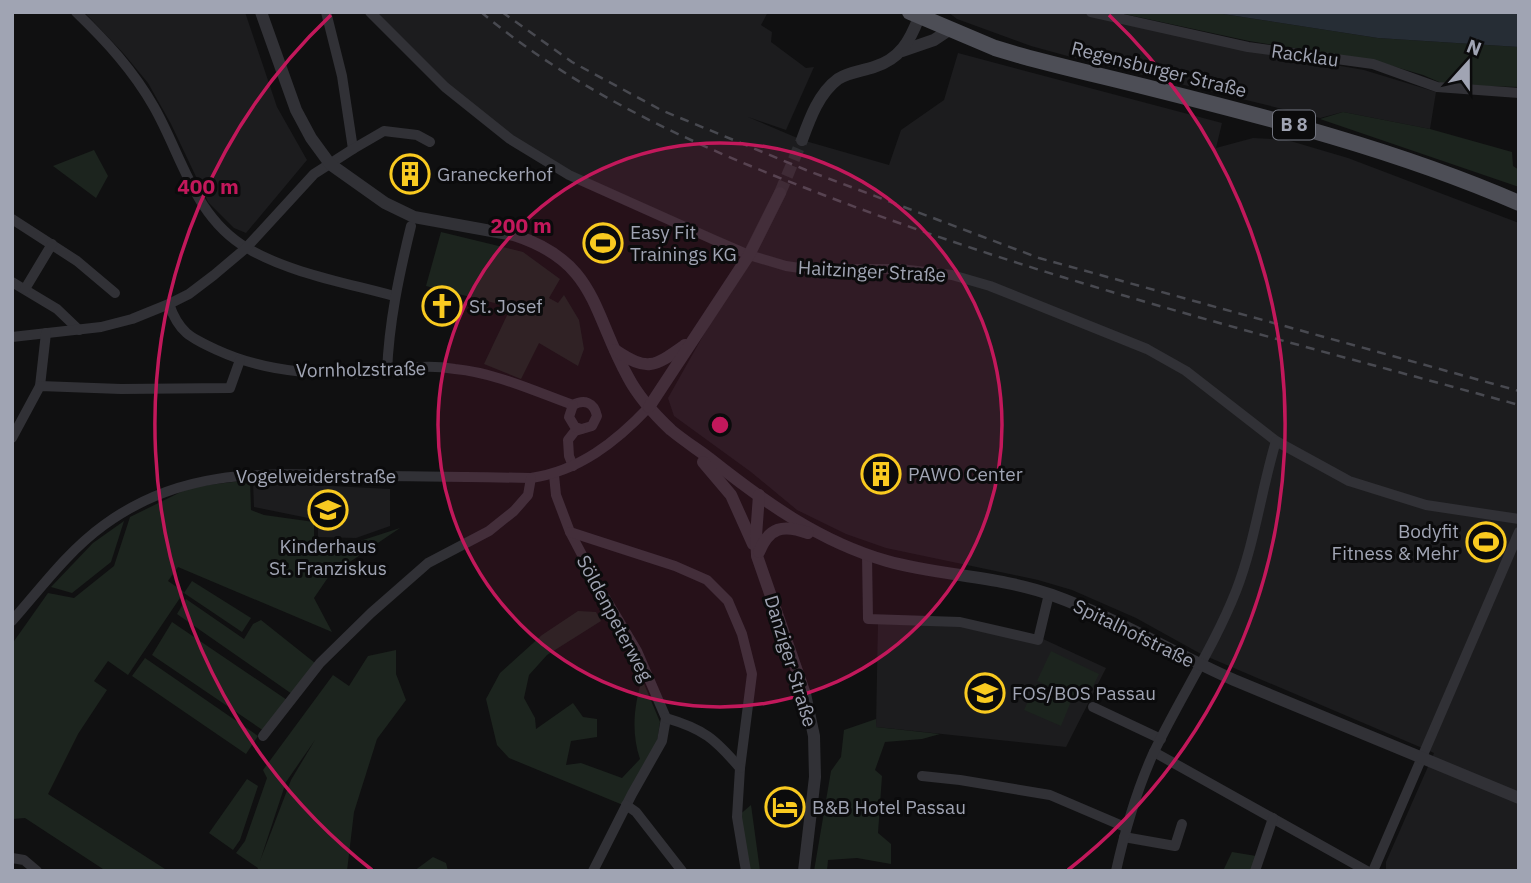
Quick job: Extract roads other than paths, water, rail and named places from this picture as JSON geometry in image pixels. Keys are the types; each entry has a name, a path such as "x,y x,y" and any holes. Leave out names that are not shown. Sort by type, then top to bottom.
{"main road":[{"name":"Regensburger Straße","path":"917,14 995,48 1270,118 1374,148 1450,174 1519,203"}],"street":[{"path":"76,12 129,68 160,117 194,193 214,221 246,248 284,265 394,296"},
{"name":"Spitalhofstraße","path":"261,12 296,110 311,138 330,164 385,203 414,217 514,235 547,248 562,259 590,292 628,379 649,407 671,429 799,523 832,541 867,555 905,565 1008,583 1049,594 1120,622 1200,665 1519,797"},
{"path":"326,12 342,76 353,149"},
{"name":"Haitzinger Straße","path":"370,12 445,87 510,139 569,175 749,255 807,269 900,269 952,275 990,286 1147,349 1186,371 1276,441 1349,481 1426,505 1519,519"},
{"name":"Racklau","path":"1091,12 1248,47 1373,64 1437,87 1519,93"},
{"path":"802,140 812,113 828,88 840,78 875,67 891,60 902,51 913,33 917,14"},
{"path":"902,51 934,40 949,30"},
{"path":"12,337 102,327 132,319 169,304 189,294 246,248 314,174 353,149 384,131 417,135 429,142"},
{"path":"649,407 749,255 780,193"},
{"path":"12,219 93,273 115,293"},
{"path":"387,372 388,334 394,296 411,226"},
{"path":"25,289 52,244"},
{"path":"12,282 57,309 79,330"},
{"name":"Vornholzstraße","path":"169,304 175,322 191,338 240,360 268,367 318,373 387,372 415,368 477,371 573,405 586,402 596,410 596,421 587,429 575,431 568,440 573,466"},
{"path":"12,438 40,386 46,333"},
{"path":"615,349 635,363 655,364 692,340"},
{"path":"40,386 121,389 230,388 240,360"},
{"path":"573,405 569,417 575,427 581,429"},
{"name":"Vogelweiderstraße","path":"12,621 68,557 102,526 148,499 196,483 232,475 531,478 554,475 610,444 649,407"},
{"path":"671,429 716,475 731,495 757,555"},
{"path":"1116,871 1124,832 1154,752 1235,592 1252,543 1276,441"},
{"name":"Söldenpeterweg","path":"554,475 555,495 570,532 637,651 666,718"},
{"path":"263,736 320,663 371,613 428,562 489,531 514,512 528,495 531,478"},
{"name":"Danziger Straße","path":"759,495 757,555 805,694 814,736 815,777 804,871"},
{"path":"757,555 764,540 778,529 798,529 832,541"},
{"path":"570,532 675,566 707,580 728,601 742,634 752,674 740,768 737,817 746,871"},
{"path":"1373,871 1519,532"},
{"path":"867,555 868,619 961,622 1038,640 1049,594"},
{"path":"1093,707 1161,739"},
{"path":"593,871 626,805 663,741 666,718 688,725 717,741 740,768"},
{"path":"1154,752 1367,871"},
{"path":"922,776 1050,795 1124,832 1175,846 1182,824"},
{"path":"626,805 636,812 682,871"},
{"path":"1255,871 1273,818"},
{"path":"12,858 24,860 37,871"}],"tunnel":[{"path":"780,193 802,140"}],"railway":[{"path":"481,12 519,42 600,94 731,158 821,194 907,226 1080,282 1519,405"},
{"path":"502,12 572,62 661,110 806,170 1039,258 1519,391"}],"place":[{"name":"Graneckerhof","path":"410,174"},
{"name":"Easy Fit Trainings KG","path":"603,243"},
{"name":"St. Josef","path":"442,306"},
{"name":"PAWO Center","path":"881,474"},
{"name":"Kinderhaus St. Franziskus","path":"328,510"},
{"name":"Bodyfit Fitness & Mehr","path":"1486,542"},
{"name":"FOS/BOS Passau","path":"985,693"},
{"name":"B&B Hotel Passau","path":"785,807"}]}
